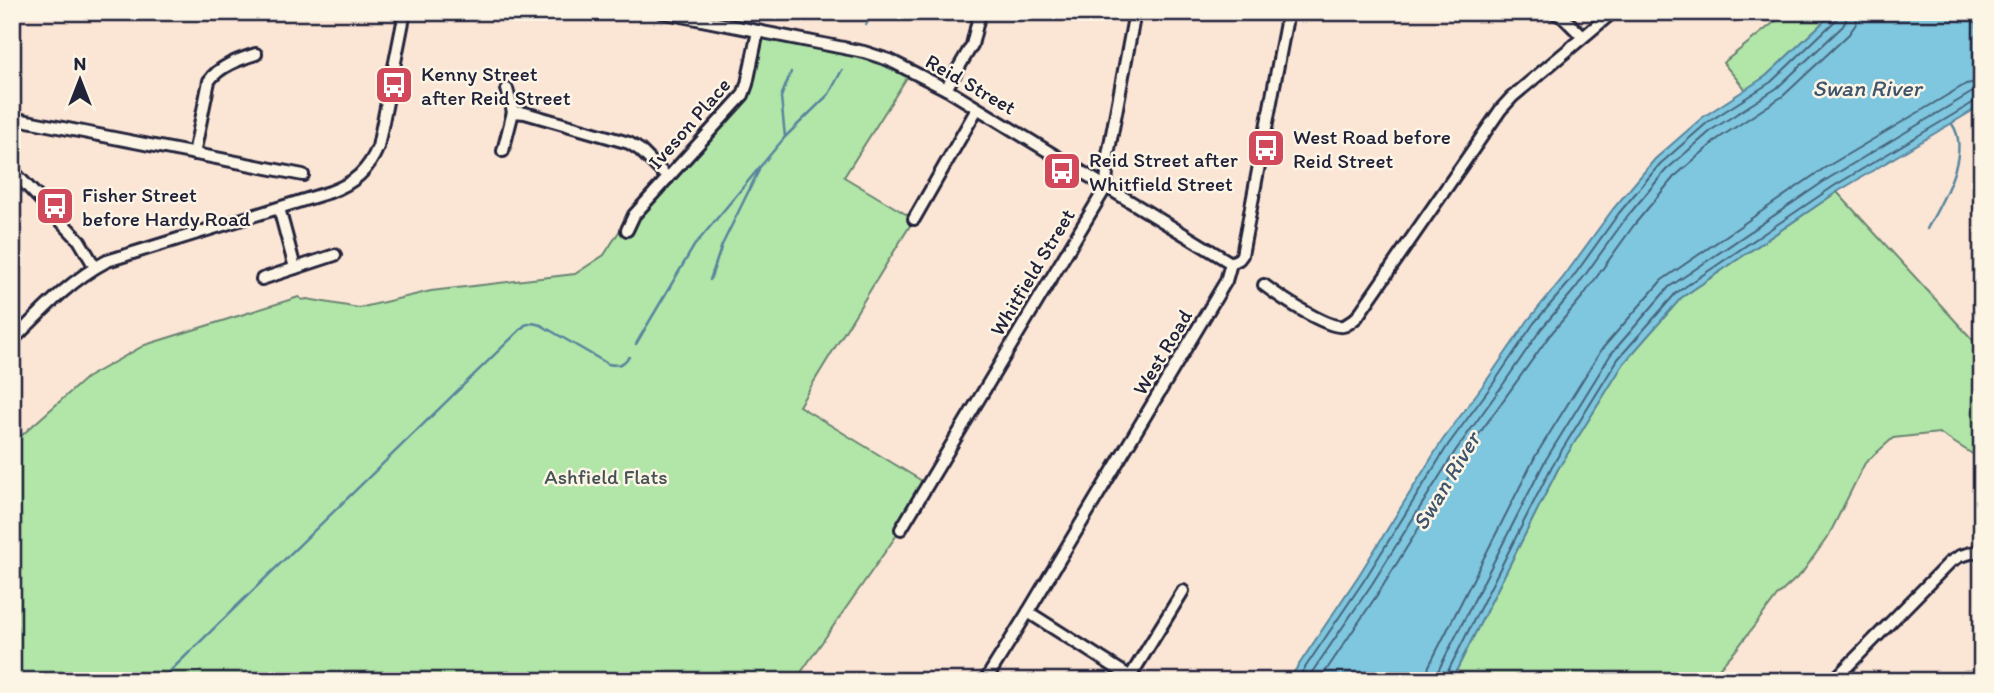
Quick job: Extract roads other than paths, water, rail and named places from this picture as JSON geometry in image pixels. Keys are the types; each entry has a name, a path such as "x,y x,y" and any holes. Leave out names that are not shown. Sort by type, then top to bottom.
{"street":[{"path":"12,341 54,299 96,267 121,256 330,192 353,182 369,165 378,147 405,12"},
{"name":"Reid Street","path":"661,12 699,16 876,56 902,66 946,89 1231,263"},
{"path":"946,89 972,45 980,12"},
{"name":"Whitfield Street","path":"901,528 1106,187 1108,155 1135,12"},
{"name":"West Road","path":"985,681 1226,281 1231,263 1239,259 1288,12"},
{"path":"1553,12 1582,36"},
{"path":"1264,285 1329,324 1344,326 1350,323 1501,109 1523,86 1613,12"},
{"name":"Iveson Place","path":"627,230 634,215 743,95 758,31"},
{"path":"194,154 209,81 216,71 257,54"},
{"path":"503,151 513,112 507,89"},
{"path":"914,219 977,108"},
{"path":"513,112 525,113 629,143 668,178"},
{"path":"12,118 303,175"},
{"path":"12,170 79,240 96,267"},
{"path":"279,208 295,268"},
{"path":"262,279 335,255"},
{"path":"1833,681 1950,562 1960,556 1982,550"},
{"path":"1028,612 1133,679 1183,591"}],"water":[{"name":"Swan River","path":"1834,12 1982,12 1982,105 1837,192 1681,298 1624,363 1558,469 1451,681 1288,681 1359,575 1442,441 1529,319 1613,209 1655,159 1703,117 1766,76"}],"waterway":[{"path":"866,25 873,12"},
{"path":"636,344 694,246 785,137 829,94 842,70"},
{"path":"785,137 781,97 791,72"},
{"path":"1927,229 1957,163 1957,135 1952,124"},
{"path":"710,280 722,245 759,170"},
{"path":"160,681 525,325 541,325 608,364 620,364 629,357"}],"place":[{"name":"Kenny Street after Reid Street","path":"394,85"},
{"name":"West Road before Reid Street","path":"1266,148"},
{"name":"Reid Street after Whitfield Street","path":"1062,171"},
{"name":"Fisher Street before Hardy Road","path":"55,206"}],"park label":[{"name":"Ashfield Flats","path":"606,476"}]}
